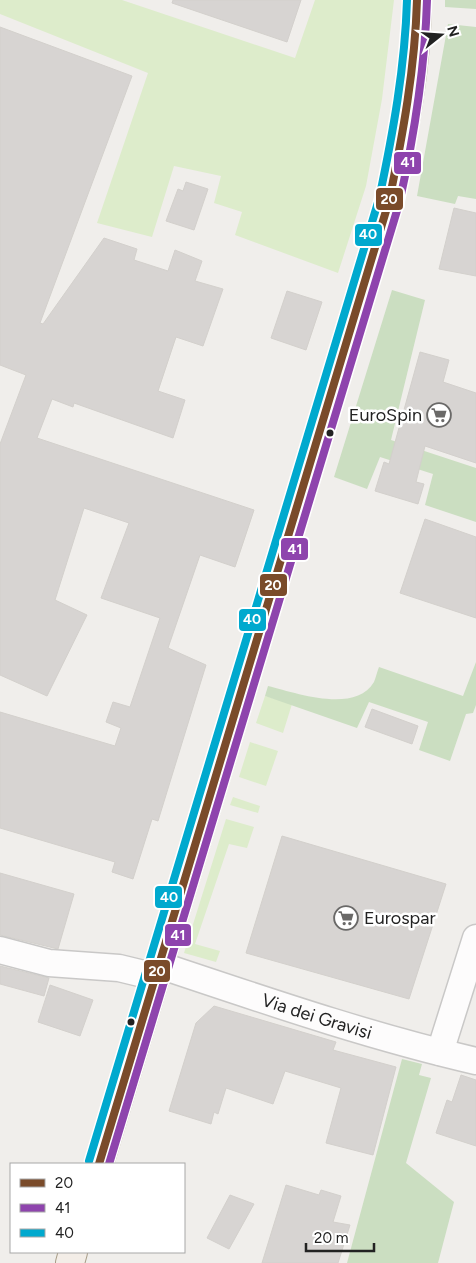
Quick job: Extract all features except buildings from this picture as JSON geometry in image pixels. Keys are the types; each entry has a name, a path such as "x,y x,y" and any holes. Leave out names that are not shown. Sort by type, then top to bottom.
{"main road":[{"path":"100,1163 390,201 403,136 417,26 417,0"}],"street":[{"path":"440,1052 476,938"},
{"name":"Via dei Gravisi","path":"0,950 49,963 158,971 339,1024 476,1061"}],"green space":[{"path":"0,0 122,0 295,58 315,0 394,0 382,99 366,186 338,273 235,235 242,212 214,203 221,176 174,166 152,237 97,223 148,73 0,14"},
{"path":"445,0 476,0 476,9 445,7"},
{"path":"448,24 476,27 476,199 458,196 455,204 417,196"},
{"path":"392,290 425,300 391,440 476,468 476,522 425,505 433,474 380,457 367,489 334,477"},
{"path":"476,662 476,705 473,713 466,714 450,761 419,750 428,722 369,702 357,728 265,696 268,686 324,699 353,697 365,692 374,682 379,667 463,696"},
{"path":"265,696 292,704 283,733 256,723"},
{"path":"250,742 278,751 266,786 239,777"},
{"path":"233,797 260,806 258,813 230,805"},
{"path":"226,819 254,827 247,848 229,844 195,944 220,951 216,962 184,953"},
{"path":"402,1059 422,1064 419,1075 431,1078 406,1163 454,1202 438,1263 347,1263"}],"transit line":[{"name":"40","path":"89,1161 379,199 397,100 404,50 407,0"},
{"name":"20","path":"99,1163 389,201 399,151 414,51 417,0"},
{"name":"41","path":"109,1163 399,204 418,103 424,52 427,0"}],"place":[{"name":"EuroSpin","path":"439,415"},
{"name":"Eurospar","path":"346,918"}]}
